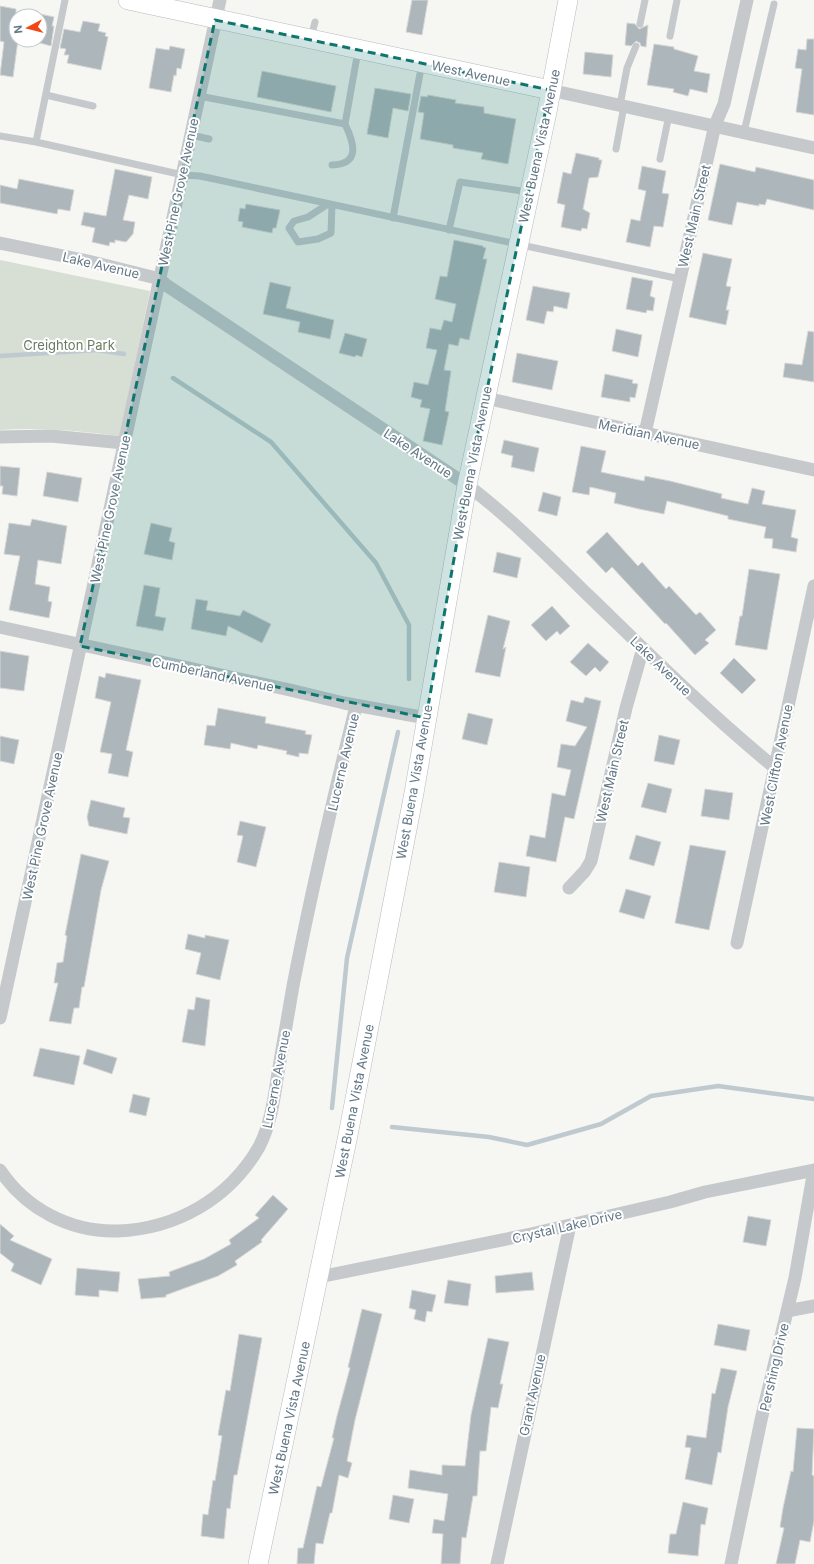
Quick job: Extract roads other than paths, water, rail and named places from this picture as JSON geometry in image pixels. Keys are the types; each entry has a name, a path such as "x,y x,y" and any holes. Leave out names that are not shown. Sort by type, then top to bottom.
{"street":[{"name":"West Pine Grove Avenue","path":"0,1018 4,983 80,646 220,0"},
{"name":"West Buena Vista Avenue","path":"258,1564 351,1120 414,793 467,485 530,192 568,0"},
{"name":"West Main Street","path":"645,434 715,125 724,104 747,0"},
{"name":"West Avenue","path":"137,1 179,8 215,20 313,31 358,50 669,115 814,148"},
{"name":"Lake Avenue","path":"0,243 88,261 160,279 166,285 288,368 467,485 489,502 540,548 694,698 774,767"},
{"name":"Meridian Avenue","path":"485,398 814,470"},
{"path":"0,437 51,436 124,443"},
{"name":"West Clifton Avenue","path":"737,943 814,586"},
{"name":"Cumberland Avenue","path":"0,628 290,690 356,706 426,718"},
{"name":"West Main Street","path":"569,888 581,876 591,861 626,708 643,648"},
{"name":"Lucerne Avenue","path":"0,1170 17,1192 41,1211 74,1225 110,1231 150,1228 184,1216 213,1199 240,1173 259,1146 271,1115 302,942 356,706"},
{"name":"Crystal Lake Drive","path":"319,1277 570,1225 712,1190 814,1170"},
{"name":"Pershing Drive","path":"731,1564 795,1278 814,1170"},
{"name":"Grant Avenue","path":"496,1564 570,1225"},
{"path":"787,1311 814,1306"}],"lane":[{"path":"36,142 65,0"},
{"path":"640,24 645,0"},
{"path":"670,36 677,0"},
{"path":"744,132 774,4"},
{"path":"616,148 627,68 636,46"},
{"path":"332,165 341,164 348,161 353,153 353,141 345,124 358,50"},
{"path":"393,218 422,63"},
{"path":"46,95 93,106"},
{"path":"199,96 345,124"},
{"path":"660,159 669,115"},
{"path":"190,135 209,139"},
{"path":"0,136 36,142 182,175 200,176 450,230 519,243 680,279"},
{"path":"450,230 460,182 530,192"},
{"path":"330,204 331,232 318,239 298,242 289,228 294,221 308,217 330,204"}],"waterway":[{"path":"0,356 97,350 124,354"},
{"path":"173,378 271,442 376,563 409,625 409,679"},
{"path":"332,1108 347,958 398,732"},
{"path":"392,1127 489,1137 527,1145 601,1124 651,1096 718,1086 814,1099"}],"park label":[{"name":"Creighton Park","path":"69,345"}]}
